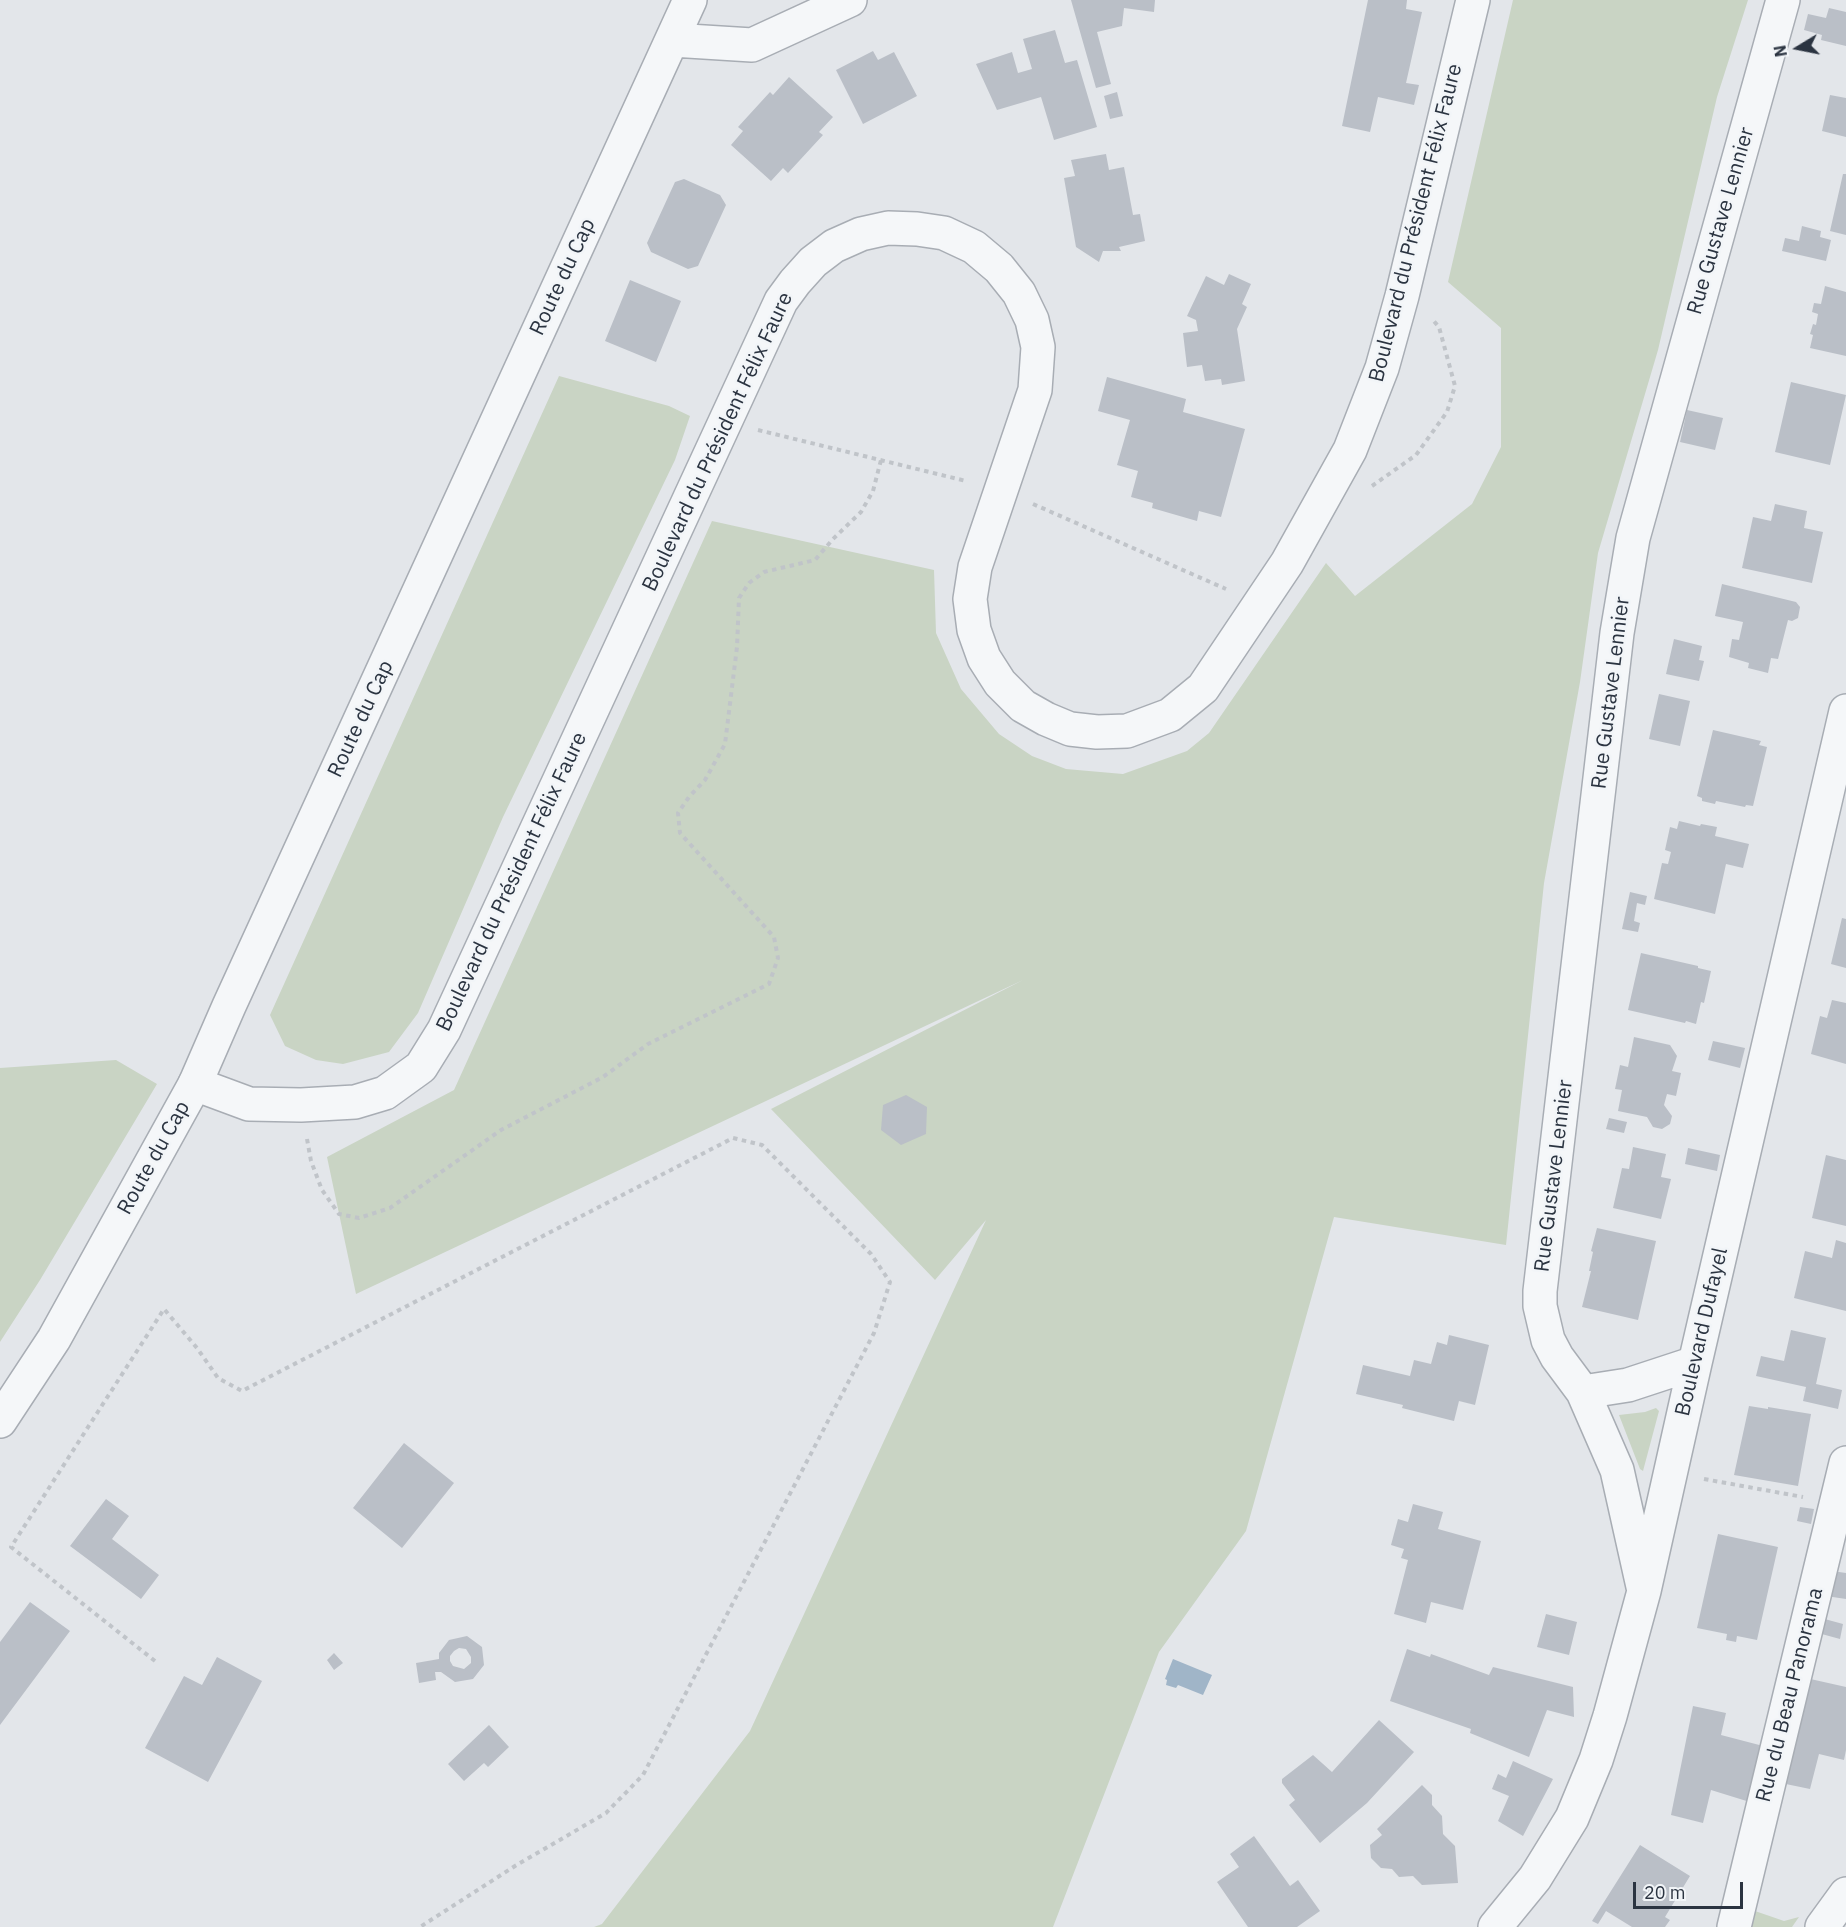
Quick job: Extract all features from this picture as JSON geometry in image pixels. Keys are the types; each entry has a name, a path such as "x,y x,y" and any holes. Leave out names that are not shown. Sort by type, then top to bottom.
{"street":[{"name":"Route du Cap","path":"0,1421 54,1339 195,1084 690,0"},
{"path":"672,40 752,45 850,0"},
{"name":"Boulevard du Président Félix Faure","path":"195,1084 249,1104 301,1105 356,1102 385,1092 421,1067 444,1030 781,301 813,262 834,246 861,234 888,228 917,229 944,233 974,247 999,268 1019,293 1032,320 1038,346 1035,390 975,567 970,599 974,630 984,658 1000,683 1023,706 1070,729 1097,732 1127,731 1170,715 1203,688 1287,563 1350,450 1358,430 1382,368 1402,296 1473,0"},
{"name":"Rue Gustave Lennier","path":"1644,1591 1617,1470 1583,1392 1557,1357 1548,1340 1540,1306 1540,1291 1617,633 1632,538 1783,0"},
{"name":"Boulevard Dufayel","path":"1495,1927 1535,1878 1572,1818 1596,1760 1644,1591 1846,711"},
{"path":"1583,1392 1628,1385 1695,1363"},
{"name":"Rue du Beau Panorama","path":"1734,1927 1846,1463"},
{"path":"1822,1927 1846,1894"}],"path":[{"path":"1375,484 1416,455 1447,412 1455,386 1438,327"},
{"path":"726,423 1001,490 1232,592"},
{"path":"301,1105 311,1161 322,1190 339,1214 359,1218 390,1208 501,1130 603,1077 648,1044 769,984 778,958 774,937 680,833 678,813 705,780 725,744 737,647 739,598 749,583 764,572 815,560 861,512 873,491 881,460"},
{"path":"154,1661 11,1547 164,1309 197,1348 218,1378 242,1391 733,1138 762,1145 871,1254 890,1282 874,1333 643,1775 606,1813 515,1866 420,1927"},
{"path":"1706,1479 1793,1495"}],"green space":[{"path":"1513,0 1748,0 1717,97 1658,350 1598,553 1580,682 1544,883 1506,1245 1334,1217 1246,1531 1159,1652 1053,1927 594,1927 602,1924 750,1731 986,1220 935,1280 771,1109 1023,980 356,1294 327,1157 454,1090 712,521 934,570 936,633 961,689 999,734 1032,756 1066,769 1123,774 1187,751 1209,733 1326,563 1355,596 1472,504 1501,447 1501,328 1448,282"},
{"path":"559,376 669,406 690,416 675,460 503,817 418,1013 389,1052 343,1064 316,1060 285,1046 270,1015"},
{"path":"116,1060 157,1084 40,1280 0,1342 0,1068"},
{"path":"1656,1408 1659,1411 1643,1471 1640,1469 1619,1415 1645,1412"},
{"path":"1755,1911 1784,1921 1799,1917 1792,1927 1751,1927"}],"water":[{"path":"1173,1659 1212,1675 1203,1695 1178,1685 1176,1688 1166,1685 1167,1680 1165,1679"}],"building":[{"path":"1071,0 1155,0 1154,12 1124,8 1122,26 1097,32 1111,84 1096,88"},
{"path":"1368,0 1407,0 1406,9 1422,12 1406,83 1419,85 1414,105 1378,97 1370,132 1342,126"},
{"path":"1829,8 1846,12 1846,46 1821,40 1822,35 1804,30 1808,14 1826,18"},
{"path":"1055,30 1065,63 1077,60 1097,127 1054,140 1041,97 997,110 976,64 1012,52 1018,73 1032,69 1023,39"},
{"path":"873,51 878,60 894,52 917,96 863,124 836,70"},
{"path":"789,77 833,117 819,132 823,135 788,173 783,168 771,181 731,145 743,131 738,127 770,92 773,95"},
{"path":"1117,92 1123,116 1110,119 1104,96"},
{"path":"1830,95 1846,98 1846,137 1822,131"},
{"path":"1106,154 1109,170 1124,167 1133,215 1140,214 1145,241 1119,247 1121,251 1103,251 1099,262 1076,247 1064,178 1075,176 1071,160"},
{"path":"1843,174 1846,174 1846,235 1830,231"},
{"path":"684,179 720,195 726,205 698,266 688,269 651,252 647,243 675,182"},
{"path":"1802,226 1821,231 1820,237 1831,240 1826,261 1782,251 1785,238 1799,241"},
{"path":"1229,274 1251,284 1242,304 1247,307 1237,329 1245,381 1222,385 1221,379 1205,381 1202,365 1187,367 1183,333 1198,331 1196,320 1187,316 1206,276 1224,285"},
{"path":"630,280 681,301 656,362 605,341"},
{"path":"1825,286 1846,292 1846,356 1810,348 1813,335 1810,334 1813,324 1816,325 1818,314 1812,312 1814,303 1821,304"},
{"path":"1107,377 1186,399 1183,412 1245,429 1221,517 1199,511 1197,521 1152,508 1153,503 1131,497 1138,471 1117,465 1130,420 1098,411"},
{"path":"1791,382 1846,395 1830,465 1775,452"},
{"path":"1687,410 1723,418 1715,450 1680,442"},
{"path":"1775,504 1807,511 1804,528 1823,532 1812,583 1742,568 1753,517 1771,521"},
{"path":"1722,584 1796,602 1800,607 1798,618 1788,620 1778,659 1771,658 1768,673 1748,668 1749,663 1729,657 1732,639 1739,640 1743,622 1715,616"},
{"path":"1674,639 1702,646 1699,660 1704,661 1699,681 1666,674"},
{"path":"1659,694 1690,701 1680,746 1649,739"},
{"path":"1713,730 1761,741 1759,745 1767,747 1753,806 1746,805 1745,807 1716,801 1715,804 1702,801 1702,798 1697,796"},
{"path":"1679,821 1717,827 1715,836 1749,844 1743,868 1726,864 1715,914 1654,899 1662,863 1668,864 1671,852 1665,850 1670,827 1677,829"},
{"path":"1630,892 1647,896 1645,905 1637,903 1634,921 1640,923 1638,932 1622,929"},
{"path":"1842,918 1846,919 1846,968 1831,964"},
{"path":"1641,953 1711,971 1704,1003 1701,1002 1696,1024 1628,1010"},
{"path":"1832,1000 1846,1003 1846,1064 1811,1054 1820,1016 1827,1018"},
{"path":"1634,1037 1670,1045 1677,1056 1672,1071 1681,1073 1676,1096 1667,1094 1664,1105 1672,1116 1670,1124 1662,1129 1653,1127 1647,1117 1618,1111 1622,1090 1615,1089 1620,1065 1628,1067"},
{"path":"1713,1041 1745,1048 1740,1068 1708,1060"},
{"path":"906,1095 927,1107 926,1134 901,1145 881,1130 883,1105"},
{"path":"1609,1118 1627,1122 1624,1133 1606,1129"},
{"path":"1633,1147 1666,1154 1661,1177 1671,1179 1661,1219 1613,1208 1622,1168 1629,1169"},
{"path":"1688,1148 1720,1155 1717,1171 1685,1164"},
{"path":"1826,1155 1846,1160 1846,1226 1812,1218"},
{"path":"1597,1228 1656,1241 1638,1320 1582,1307 1591,1271 1589,1271 1593,1252 1591,1251"},
{"path":"1836,1240 1846,1243 1846,1311 1794,1298 1805,1251 1832,1258"},
{"path":"1791,1330 1826,1338 1816,1384 1842,1390 1838,1409 1803,1401 1806,1387 1756,1376 1761,1356 1784,1361"},
{"path":"1449,1335 1489,1345 1475,1405 1459,1401 1454,1421 1402,1408 1403,1405 1356,1394 1363,1365 1410,1376 1414,1360 1431,1364 1437,1342 1447,1345"},
{"path":"1749,1406 1811,1414 1798,1486 1734,1475"},
{"path":"404,1443 454,1483 402,1548 353,1508"},
{"path":"106,1499 129,1516 112,1539 159,1575 141,1599 70,1546"},
{"path":"1413,1504 1443,1512 1438,1529 1481,1541 1463,1610 1431,1602 1426,1623 1394,1614 1408,1560 1401,1558 1404,1549 1391,1545 1398,1519 1408,1522"},
{"path":"1800,1507 1814,1509 1811,1524 1797,1521"},
{"path":"1718,1534 1778,1547 1757,1640 1737,1636 1736,1642 1726,1640 1727,1634 1697,1628"},
{"path":"1832,1571 1846,1573 1846,1599 1826,1596"},
{"path":"30,1602 70,1631 0,1725 0,1642"},
{"path":"1546,1614 1577,1622 1569,1655 1537,1647"},
{"path":"1821,1618 1843,1624 1840,1639 1818,1633"},
{"path":"467,1636 482,1647 484,1665 473,1679 455,1682 441,1672 435,1672 436,1680 419,1683 416,1663 439,1659 439,1653 449,1640","holes":["459,1648 466,1649 471,1657 471,1663 464,1669 453,1666 450,1656"]},
{"path":"1407,1649 1430,1657 1431,1654 1489,1675 1493,1667 1573,1687 1574,1717 1547,1710 1529,1757 1470,1733 1471,1729 1390,1701"},
{"path":"334,1653 343,1663 334,1670 327,1660"},
{"path":"217,1657 262,1681 208,1782 145,1748 184,1676 202,1685"},
{"path":"1806,1678 1846,1687 1844,1760 1819,1754 1810,1789 1781,1783"},
{"path":"1693,1706 1726,1713 1721,1735 1767,1747 1753,1803 1711,1790 1703,1823 1671,1815"},
{"path":"1379,1720 1414,1752 1367,1803 1320,1843 1289,1805 1295,1800 1282,1783 1282,1779 1313,1755 1332,1772"},
{"path":"489,1725 509,1747 488,1767 484,1763 464,1781 448,1764"},
{"path":"1513,1761 1553,1779 1523,1836 1498,1821 1509,1796 1492,1789 1498,1774 1506,1778"},
{"path":"1422,1785 1432,1795 1432,1805 1442,1816 1443,1834 1455,1846 1458,1883 1422,1885 1413,1876 1399,1877 1392,1869 1381,1868 1371,1858 1370,1845 1382,1835 1377,1829"},
{"path":"1254,1836 1290,1886 1298,1880 1320,1911 1297,1927 1248,1927 1217,1882 1239,1867 1230,1854"},
{"path":"1640,1845 1690,1876 1665,1917 1670,1920 1665,1927 1632,1927 1606,1911 1598,1924 1592,1921"}]}
